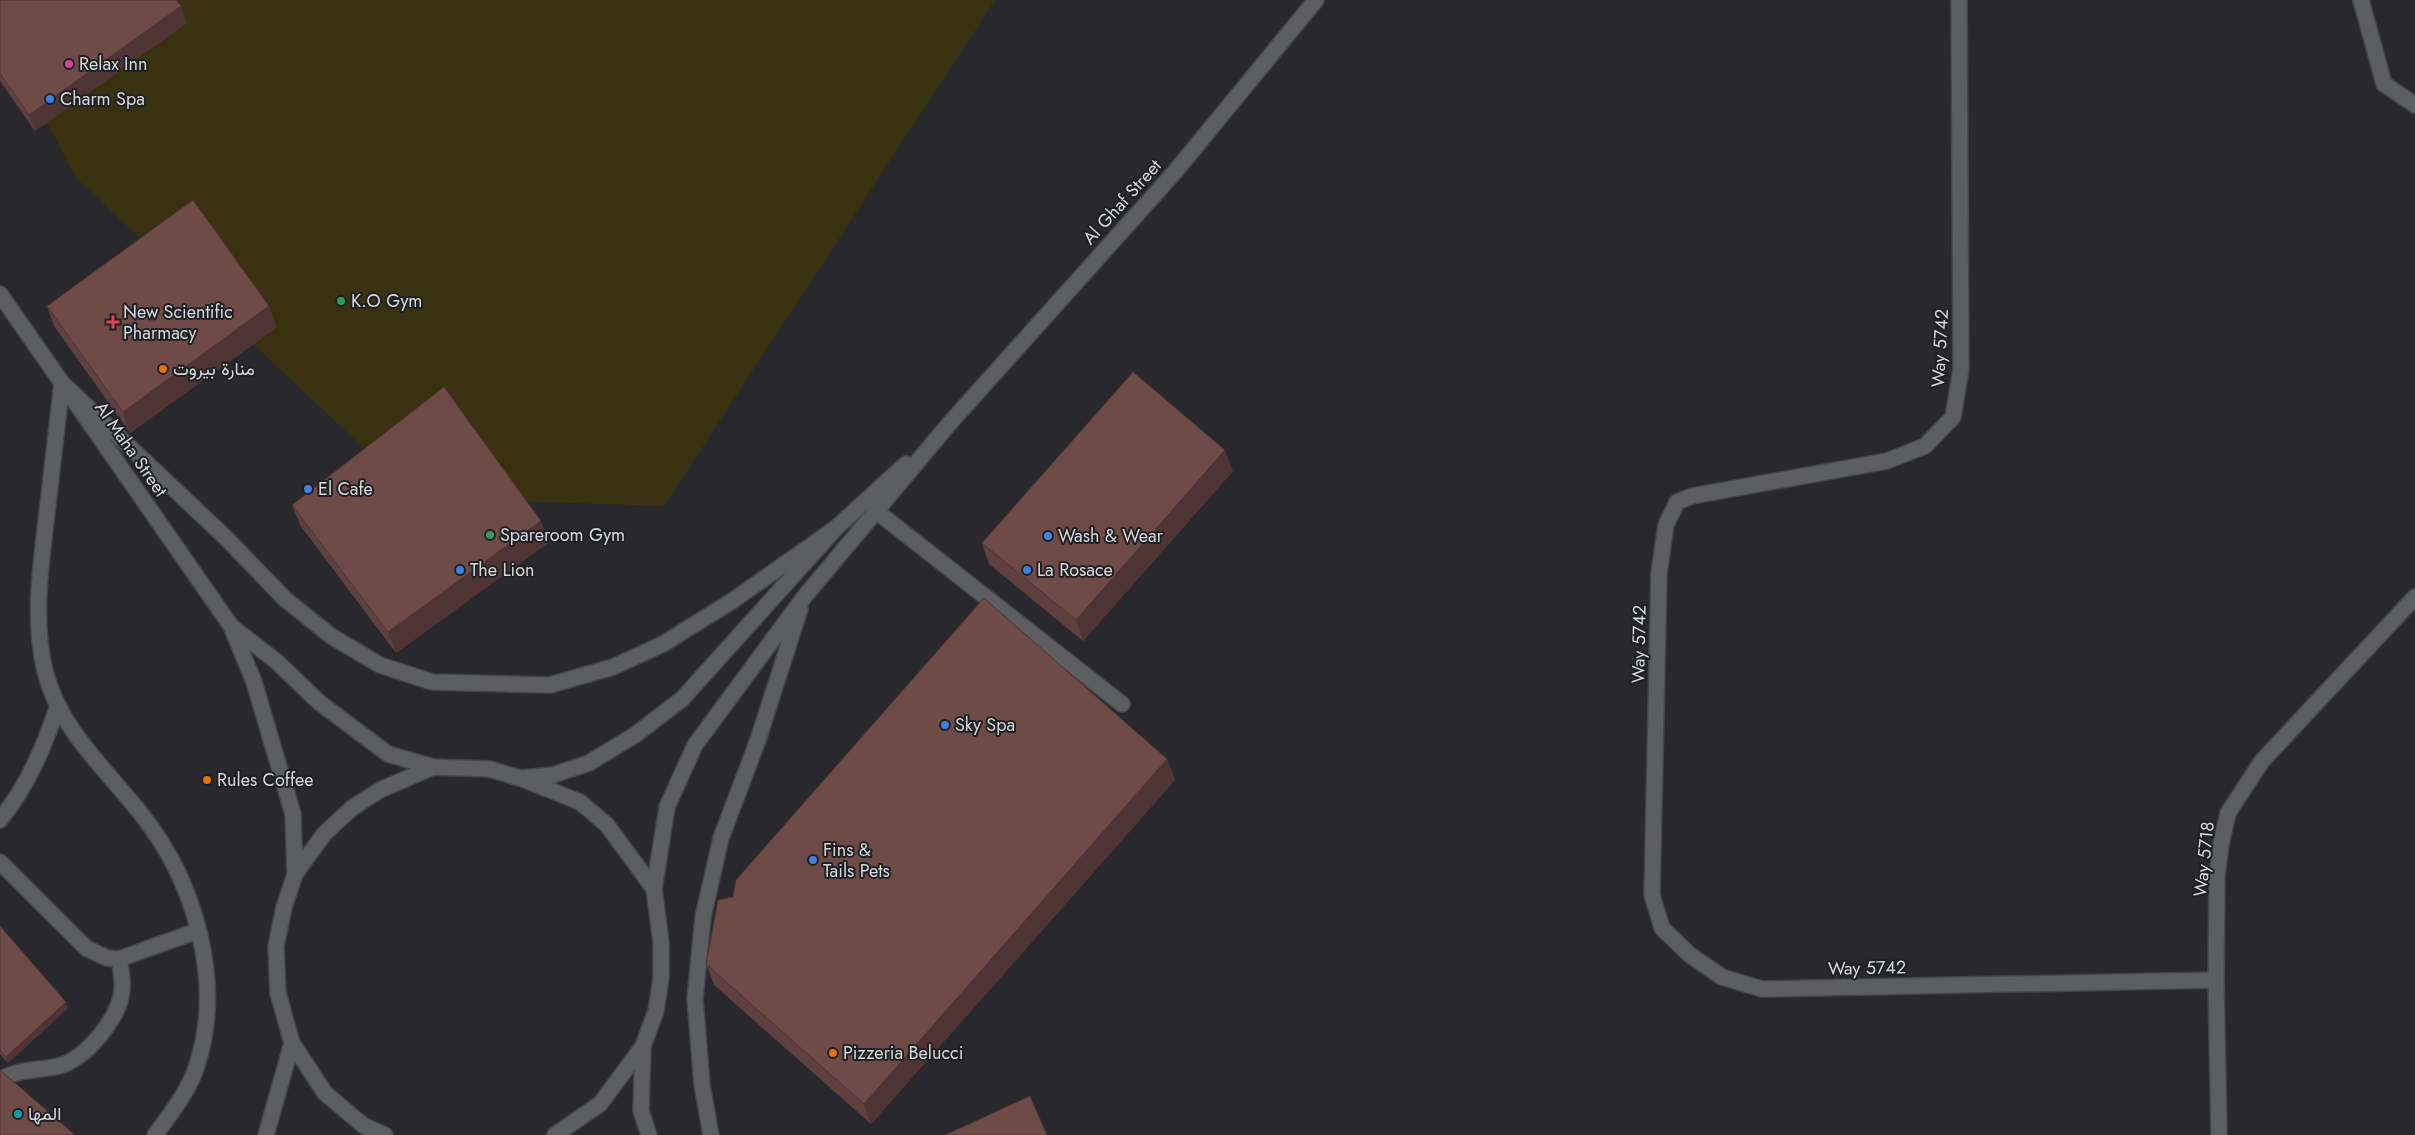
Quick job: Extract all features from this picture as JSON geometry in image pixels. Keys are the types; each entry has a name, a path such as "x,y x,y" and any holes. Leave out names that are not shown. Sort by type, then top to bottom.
{"street":[{"name":"Al Ghaf Street","path":"949,424 1174,173 1316,0"},
{"name":"Way 5742","path":"1959,0 1961,369 1953,417 1925,446 1887,461 1692,496 1676,502 1666,525 1659,573 1652,895 1662,928 1690,955 1722,977 1762,989 2216,980"},
{"path":"2361,0 2384,84 2415,105"},
{"name":"Al Maha Street","path":"0,294 231,626 254,682 293,814 295,874"},
{"path":"62,383 226,538 285,599 331,636 380,664 432,682 550,685 613,666 663,644 732,601 836,528"},
{"path":"62,383 39,585 38,638 45,672 57,708 92,756 144,817 175,866 195,916 206,969 207,1024 197,1066 181,1098 155,1135"},
{"path":"555,1135 600,1104 643,1046 656,1011 662,978 662,942 654,889 667,806 695,745 805,596 949,424"},
{"path":"520,778 553,775 588,763 635,735 682,699 836,528 949,424"},
{"path":"876,511 1122,704"},
{"path":"711,1135 702,1085 695,999 703,917 721,838 758,740 805,596"},
{"name":"Way 5718","path":"2219,1135 2216,980 2218,876 2220,844 2228,813 2262,761 2415,597"},
{"name":"Al Maha Street","path":"231,626 276,662 320,703 388,754 433,767"},
{"path":"0,820 20,794 35,767 57,708"},
{"path":"385,1135 364,1126 325,1093 292,1043 278,994 276,946 284,907 295,874 324,834 352,808 380,790 433,767 489,769 520,778 580,802 607,825 654,889"},
{"path":"0,862 86,948 107,958 119,959 197,930"},
{"path":"0,1080 25,1069 59,1066 72,1061 78,1058 93,1043 119,1003 122,990 119,959"},
{"path":"266,1135 292,1043"},
{"path":"643,1046 641,1111 649,1135"}],"sand":[{"path":"0,0 995,0 664,506 417,498 76,178 0,31"}],"building":[{"path":"0,0 176,0 181,6 29,115 0,73"},
{"path":"193,200 269,306 123,412 47,306"},
{"path":"1133,372 1225,450 1076,620 982,543"},
{"path":"444,387 541,521 388,632 292,505"},
{"path":"984,598 1167,759 864,1104 706,964 718,900 733,897 736,880"},
{"path":"0,926 66,1002 6,1057 0,1050"},
{"name":"المها","path":"0,1070 75,1135 0,1135"},
{"path":"1030,1096 1047,1135 945,1135"}],"place":[{"name":"Relax Inn","path":"69,64"},
{"name":"Charm Spa","path":"50,99"},
{"name":"K.O Gym","path":"341,301"},
{"name":"New Scientific Pharmacy","path":"113,322"},
{"name":"منارة بيروت","path":"163,369"},
{"name":"El Cafe","path":"308,489"},
{"name":"Spareroom Gym","path":"490,535"},
{"name":"Wash & Wear","path":"1048,536"},
{"name":"The Lion","path":"460,570"},
{"name":"La Rosace","path":"1027,570"},
{"name":"Sky Spa","path":"945,725"},
{"name":"Rules Coffee","path":"207,780"},
{"name":"Fins & Tails Pets","path":"813,860"},
{"name":"Pizzeria Belucci","path":"833,1053"},
{"name":"المها","path":"18,1114"}]}
